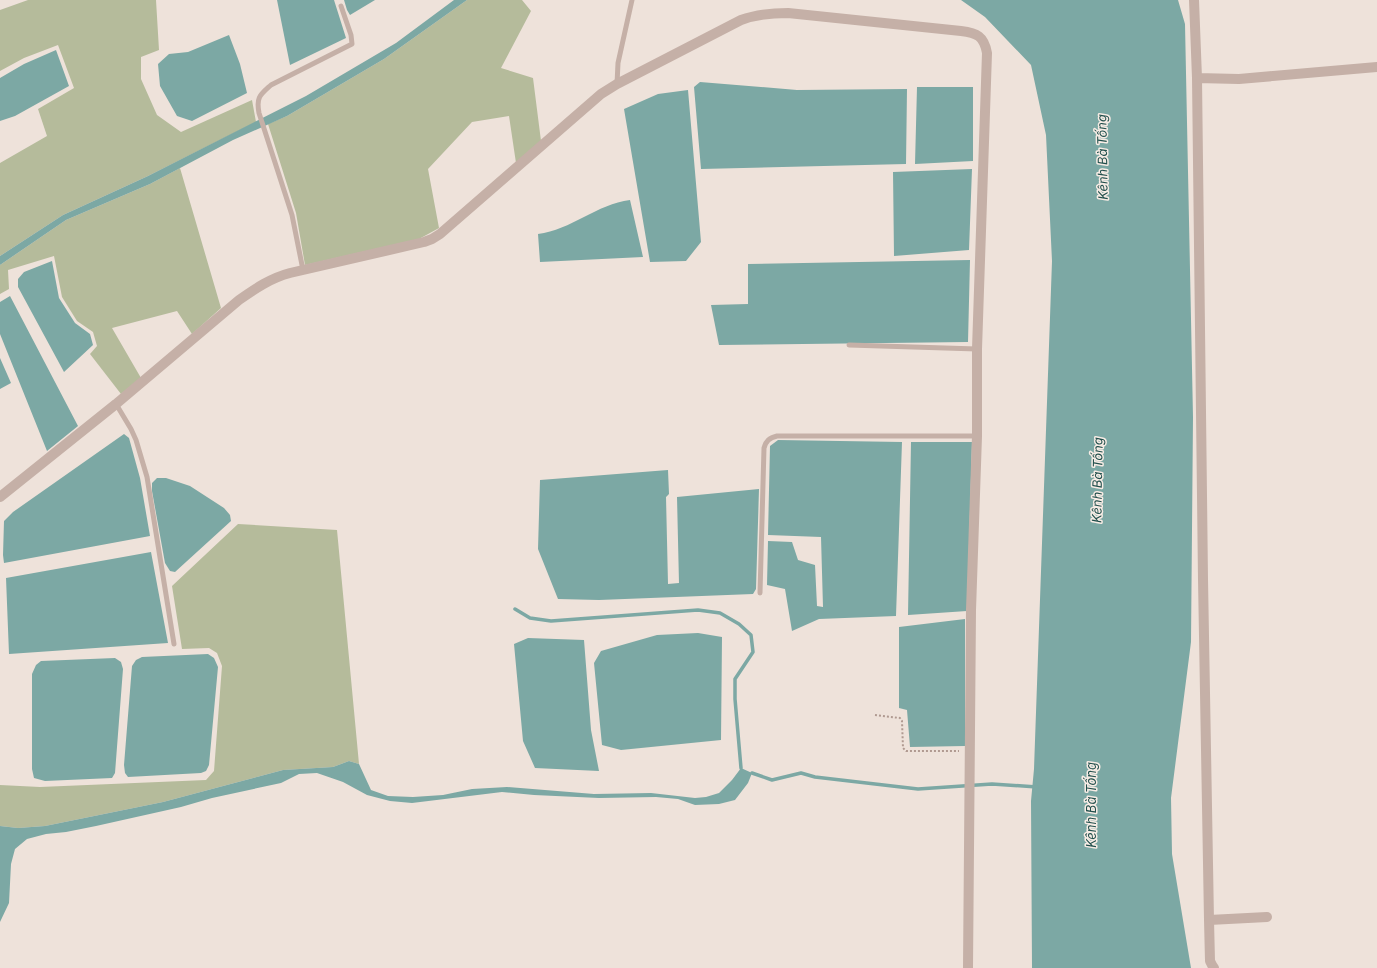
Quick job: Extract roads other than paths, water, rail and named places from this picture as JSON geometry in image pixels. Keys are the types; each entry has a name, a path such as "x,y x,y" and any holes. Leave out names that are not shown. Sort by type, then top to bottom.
{"street":[{"path":"1194,0 1197,78 1203,586 1209,920 1210,961 1214,968"},
{"path":"0,497 116,404 255,288 274,278 302,270 432,239 446,229 601,94 617,84 742,20 766,13 788,13 966,32 977,35 982,39 986,46 987,52 977,349 977,436 971,610 968,968"},
{"path":"1197,78 1239,79 1377,67"},
{"path":"1209,920 1267,917"}],"lane":[{"path":"617,84 618,63 632,0"},
{"path":"302,270 292,215 257,103 260,95 271,85 352,44 351,35 341,6"},
{"path":"849,345 977,349"},
{"path":"116,404 134,434 147,476 174,644"},
{"path":"760,593 764,448 766,442 771,438 778,436 977,436"}],"water":[{"path":"277,0 334,0 346,38 290,65"},
{"path":"344,0 375,0 350,15"},
{"path":"454,0 467,0 384,59 287,116 233,140 150,184 66,220 0,265 0,256 63,215 148,176 306,96 396,43"},
{"name":"Kênh Bà Tống","path":"961,0 1178,0 1185,24 1193,417 1191,642 1171,798 1172,854 1191,968 1032,968 1031,801 1034,769 1052,261 1046,135 1031,65 985,17"},
{"path":"229,35 240,64 247,93 192,121 177,116 160,86 158,64 169,54 188,52"},
{"path":"56,50 69,86 15,116 0,121 0,78 24,64"},
{"path":"700,82 797,90 907,89 906,164 701,169 694,87"},
{"path":"917,87 973,87 973,161 915,164"},
{"path":"688,90 701,242 686,261 650,262 624,109 658,94"},
{"path":"972,169 969,250 894,256 893,172"},
{"path":"630,200 643,257 540,262 538,234 562,228 606,206"},
{"path":"970,260 968,342 719,345 711,305 748,304 748,264"},
{"path":"52,261 59,298 75,323 90,334 93,345 64,372 18,287 18,279 24,272"},
{"path":"10,296 78,426 47,451 0,334 0,302"},
{"path":"0,358 11,383 0,389"},
{"path":"124,434 129,438 140,478 150,536 4,563 4,521 13,512"},
{"path":"778,440 902,442 896,616 819,619 792,631 785,589 767,585 768,541 792,542 798,560 815,565 817,606 823,607 821,537 768,535 770,446"},
{"path":"911,442 972,442 967,611 908,615"},
{"path":"668,470 669,494 666,497 668,584 679,583 677,497 759,489 756,589 753,594 599,600 558,599 538,549 540,480"},
{"path":"157,478 166,478 190,486 224,508 230,515 231,521 175,572 170,571 165,563 152,491 152,483"},
{"path":"151,552 168,643 9,654 6,578"},
{"path":"965,619 965,746 910,747 907,710 899,708 899,627"},
{"path":"698,633 722,637 721,740 621,750 602,745 594,663 601,651 657,635"},
{"path":"528,638 584,640 591,730 599,771 535,768 523,741 514,644"},
{"path":"208,654 214,658 218,667 209,765 206,771 201,773 128,777 125,773 124,765 132,666 136,660 142,657"},
{"path":"115,658 121,662 123,669 115,773 112,778 45,781 34,778 32,769 32,674 36,665 41,661"},
{"path":"349,761 359,764 371,790 388,796 413,797 443,795 472,789 507,787 594,794 651,793 695,798 706,797 719,793 741,768 752,773 748,783 735,800 719,804 695,805 678,799 656,797 599,798 502,792 412,803 390,801 367,795 343,782 317,773 299,774 281,783 212,798 181,807 96,826 46,834 27,839 15,849 11,864 9,903 0,922 0,826 18,828 45,826 163,802 283,770 333,767"}],"waterway":[{"path":"515,609 530,618 551,621 698,610 720,613 739,624 751,635 753,652 735,679 735,699 741,768"},
{"path":"752,773 772,780 801,773 815,777 918,789 992,784 1037,787"}]}
